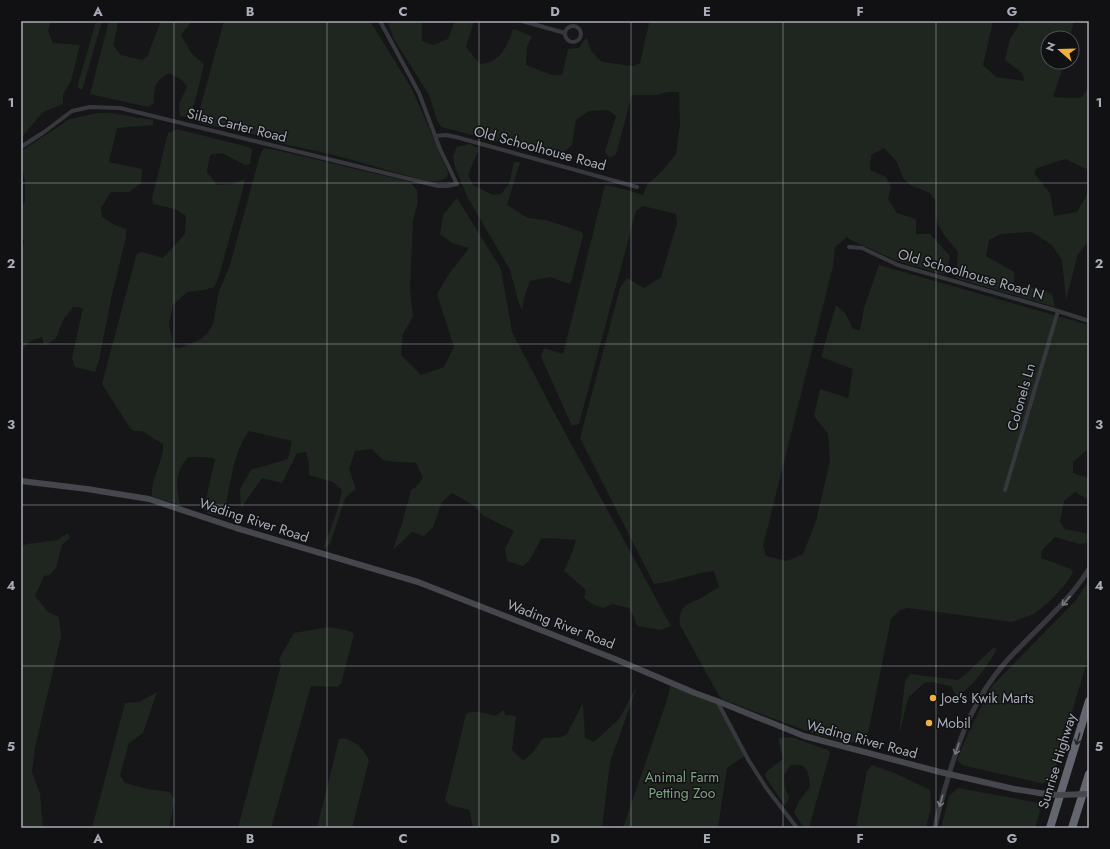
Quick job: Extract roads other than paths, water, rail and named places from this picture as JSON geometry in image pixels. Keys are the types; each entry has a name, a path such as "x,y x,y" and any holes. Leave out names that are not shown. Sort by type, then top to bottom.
{"highway":[{"name":"Sunrise Highway","path":"1050,828 1089,701"},
{"path":"1072,828 1089,774"}],"main road":[{"name":"Wading River Road","path":"21,481 87,489 149,499 236,528 418,582 608,656 695,693 717,700 804,736 949,774 1014,789 1058,795 1089,794"}],"street":[{"path":"380,21 419,93 436,136"},
{"path":"522,21 565,33"},
{"name":"Silas Carter Road","path":"21,146 44,132 72,111 90,107 120,108 438,186 457,184 440,149 436,136"},
{"name":"Old Schoolhouse Road","path":"436,136 446,135 456,137 637,187"},
{"name":"Old Schoolhouse Road N","path":"849,247 862,248 898,265 1089,321"},
{"name":"Colonels Ln","path":"1006,490 1058,311"},
{"path":"935,828 949,774 974,707 987,686 1010,658 1065,602 1089,569"},
{"path":"717,700 749,761 767,789 796,828"}],"place":[{"name":"Joe's Kwik Marts","path":"933,698"},
{"name":"Mobil","path":"929,723"}],"park label":[{"name":"Animal Farm Petting Zoo","path":"682,786"}]}
